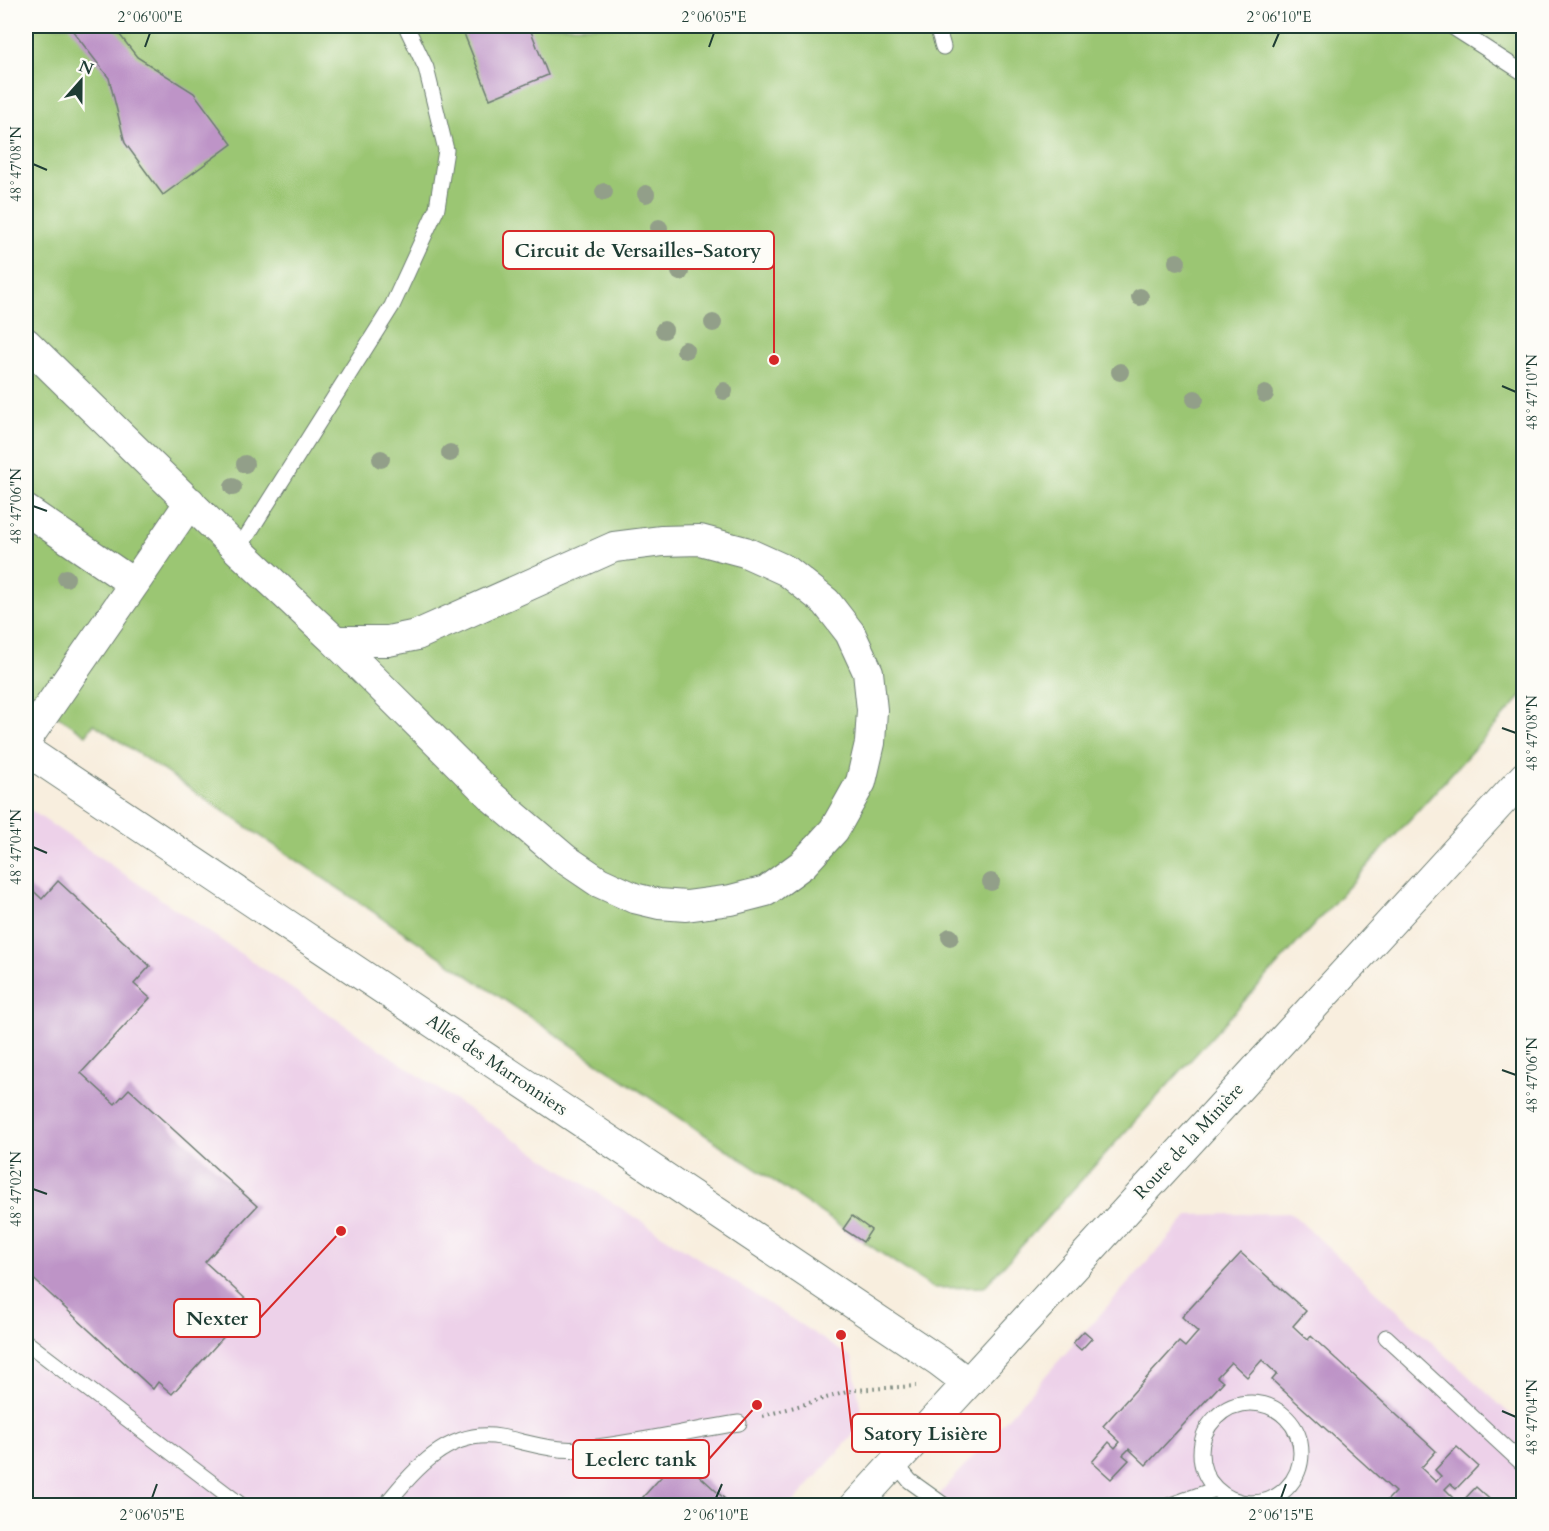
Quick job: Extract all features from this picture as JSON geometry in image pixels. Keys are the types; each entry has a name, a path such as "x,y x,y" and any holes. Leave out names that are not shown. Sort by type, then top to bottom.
{"street":[{"path":"26,343 238,550 335,641 492,797 565,859 599,882 634,898 659,904 686,906 731,900 766,891 803,864 834,830 861,782 870,743 872,710 868,672 850,633 826,602 787,571 746,552 700,540 662,541 614,547 417,635 388,641 335,641"},
{"path":"26,740 190,502"},
{"path":"26,510 134,584"},
{"name":"Allée des Marronniers","path":"26,750 880,1321 968,1383"},
{"name":"Route de la Minière","path":"855,1506 1524,777"}],"lane":[{"path":"238,550 392,306 437,208 446,150 426,68 405,26"},
{"path":"937,26 943,47"},
{"path":"1450,26 1524,73"},
{"path":"1386,1337 1524,1466"},
{"path":"26,1342 242,1506"},
{"path":"1245,1403 1260,1404 1275,1409 1287,1419 1296,1431 1300,1446 1300,1462 1286,1489 1273,1498 1259,1503 1229,1498 1216,1489 1206,1476 1201,1461 1201,1444 1207,1429 1217,1416 1230,1407 1245,1403"},
{"path":"385,1506 423,1461 452,1444 474,1435 498,1436 547,1447 579,1450 739,1423"},
{"path":"895,1463 909,1481 945,1506"},
{"path":"1168,1506 1216,1489"}],"path":[{"path":"739,1423 854,1390 968,1383"}],"shaded area":[{"path":"26,807 459,1103 852,1358 863,1424 791,1505 26,1505"},
{"path":"1291,1213 1523,1426 1523,1505 929,1506 1189,1215"}],"green space":[{"path":"26,26 1523,26 1523,695 984,1287 933,1288 94,724 86,735 26,694"}],"building":[{"path":"69,26 113,26 137,57 194,93 232,144 163,195 125,143 109,78"},
{"path":"461,26 529,26 548,75 490,99"},
{"path":"58,881 150,966 134,984 150,998 81,1073 115,1104 129,1089 257,1206 205,1262 250,1303 245,1309 247,1311 172,1394 158,1382 153,1389 26,1272 26,884 42,899"},
{"path":"852,1216 871,1230 863,1242 843,1229"},
{"path":"1241,1253 1306,1311 1293,1326 1308,1340 1311,1336 1436,1451 1421,1468 1436,1482 1441,1476 1435,1470 1457,1447 1478,1466 1456,1489 1450,1484 1445,1489 1460,1504 1476,1487 1497,1506 1382,1506 1395,1492 1272,1380 1277,1374 1262,1360 1247,1377 1231,1362 1217,1377 1223,1382 1146,1465 1129,1449 1123,1455 1129,1460 1111,1479 1092,1462 1109,1442 1115,1448 1120,1442 1103,1426 1179,1342 1185,1347 1198,1332 1182,1317"},
{"path":"1084,1331 1092,1338 1081,1350 1073,1343"},
{"path":"679,1457 727,1501 723,1506 635,1506"}],"place":[{"name":"Circuit de Versailles-Satory","path":"774,360"},
{"name":"Nexter","path":"341,1231"},
{"name":"Satory Lisière","path":"841,1335"},
{"name":"Leclerc tank","path":"757,1405"}]}
